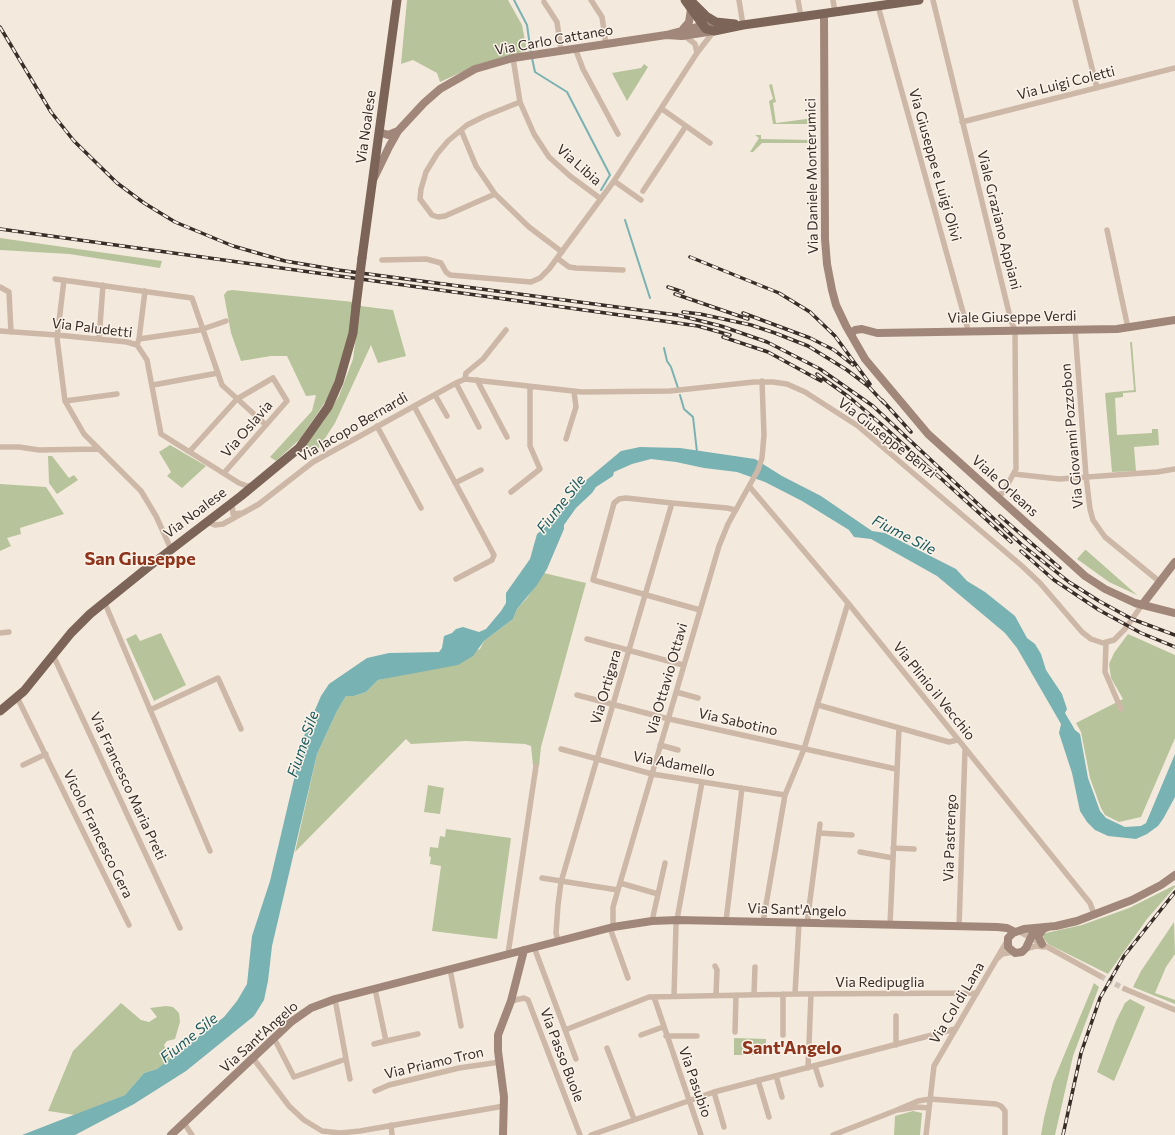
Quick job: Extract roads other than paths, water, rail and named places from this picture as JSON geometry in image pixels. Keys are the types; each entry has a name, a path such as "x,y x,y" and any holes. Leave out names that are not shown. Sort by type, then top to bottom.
{"main road":[{"name":"Via Noalese","path":"0,711 17,697 80,624 104,601 232,504 299,448 328,407 347,359 356,306 397,0"},
{"path":"685,0 716,22 743,25"},
{"path":"691,5 704,29 714,32 743,25 919,0"}],"street":[{"path":"592,0 602,17 606,44"},
{"path":"739,0 743,25"},
{"path":"798,0 801,17"},
{"path":"833,0 835,12"},
{"name":"Viale Graziano Appiani","path":"933,0 1011,321 1015,330 1016,462 1014,474 1003,493"},
{"path":"1075,0 1098,88"},
{"path":"544,2 557,22 561,50"},
{"path":"691,5 689,22 683,33 695,44 698,52"},
{"name":"Via Giuseppe e Luigi Olivi","path":"878,6 968,330"},
{"name":"Via Daniele Monterumici","path":"824,14 824,239 827,264 836,305 851,334"},
{"path":"382,260 426,259 441,263 446,272 450,275 532,282 540,278 562,252 614,181 698,52 714,32 716,22"},
{"name":"Via Carlo Cattaneo","path":"373,180 398,132 424,103 440,89 475,69 517,57 704,29 716,22"},
{"path":"698,52 704,29"},
{"path":"575,48 583,69 618,134"},
{"name":"Via Libia","path":"517,57 520,102 534,134 549,157 570,176 601,199"},
{"name":"Via Luigi Coletti","path":"962,122 1175,68"},
{"path":"495,194 444,216 438,217 432,215 420,199 421,188 426,172 437,154 461,130 485,116 520,102"},
{"path":"662,109 710,142"},
{"path":"643,191 686,126"},
{"path":"461,130 476,166 495,194 529,227 562,252"},
{"path":"379,132 388,135 398,132"},
{"path":"614,181 641,200"},
{"path":"1107,230 1128,328"},
{"path":"557,258 569,267 623,270"},
{"path":"55,279 192,298 222,385 266,425"},
{"path":"64,280 57,335 66,401 82,431 141,491 156,516 171,549"},
{"path":"99,339 103,285"},
{"path":"0,287 9,292 11,332"},
{"path":"137,345 145,291"},
{"name":"Viale Giuseppe Verdi","path":"851,334 855,330 862,329 877,333 1128,328 1175,320"},
{"path":"139,339 202,329 226,321"},
{"name":"Via Jacopo Bernardi","path":"208,522 215,525 223,524 243,513 259,504 313,462 465,379 466,373 484,359 506,330"},
{"name":"Via Giovanni Pozzobon","path":"1075,330 1086,476 1090,509 1098,527 1105,537 1160,582"},
{"name":"Via Paludetti","path":"0,332 57,335 127,342 137,345 148,360 161,434 168,440 190,451 245,486 255,485"},
{"name":"Viale Orleans","path":"851,334 866,359 928,434 1085,576 1105,589 1142,605 1175,613"},
{"path":"153,386 218,373"},
{"name":"Via Oslavia","path":"224,473 287,401 273,378 237,399"},
{"name":"Via Giuseppe Benzi","path":"465,379 530,388 574,392 670,391 762,381 780,383 799,389 858,426 1022,566 1040,583 1085,635 1094,641 1106,642"},
{"path":"478,380 507,437"},
{"name":"Via Ottavio Ottavi","path":"612,927 612,911 620,882 721,538 751,484 762,458 764,435 762,381"},
{"path":"456,383 479,427"},
{"path":"510,492 540,469 530,446 530,388"},
{"path":"566,439 576,407 574,392"},
{"path":"66,401 117,394"},
{"path":"435,395 447,416"},
{"path":"190,451 237,399"},
{"path":"414,406 494,555 492,560 456,579"},
{"path":"377,426 421,508"},
{"path":"0,447 19,447 39,450 100,449"},
{"path":"1014,474 1059,479 1157,472 1175,469"},
{"path":"455,483 481,470"},
{"name":"Via Plinio il Vecchio","path":"751,484 1090,903 1094,914"},
{"path":"992,493 997,495 1003,493 1008,507"},
{"path":"700,610 593,580 612,506 616,501 622,498 736,510"},
{"name":"Via Ortigara","path":"558,941 556,933 561,882 672,503"},
{"path":"232,504 233,514 243,513"},
{"path":"1121,709 1105,672 1106,642 1112,641 1122,632 1175,562"},
{"path":"104,601 210,851"},
{"path":"763,922 785,795 804,749 848,604"},
{"path":"0,633 8,632"},
{"path":"587,639 684,665"},
{"name":"Via Francesco Maria Preti","path":"54,655 180,928"},
{"path":"150,710 218,678 241,729"},
{"path":"676,692 698,698"},
{"name":"Via Sabotino","path":"577,695 668,719 896,769"},
{"name":"Vicolo Francesco Gera","path":"17,697 129,925"},
{"path":"818,705 949,742 957,740"},
{"path":"890,925 899,728"},
{"path":"660,745 678,750"},
{"name":"Via Adamello","path":"561,749 652,774 785,795"},
{"name":"Via Pastrengo","path":"959,927 965,750"},
{"path":"23,765 46,754"},
{"path":"508,954 536,766"},
{"path":"674,996 676,925 702,782"},
{"path":"726,921 742,788"},
{"path":"795,994 803,923 820,824"},
{"path":"819,833 852,835"},
{"path":"893,848 914,849"},
{"path":"860,852 893,858"},
{"path":"652,921 665,863"},
{"name":"Via Sant'Angelo","path":"984,928 1000,932 1007,940 1011,934 1023,938 1036,931 1094,914 1151,891 1175,875"},
{"path":"542,878 618,890"},
{"path":"620,882 658,894"},
{"name":"Via Sant'Angelo","path":"171,1135 304,1011 335,999 612,927 652,921 678,920 984,928 1003,927 1023,938"},
{"path":"612,927 628,978"},
{"path":"1044,946 1038,936 1046,928"},
{"name":"Via Sant'Angelo","path":"1013,952 1020,953 1024,929 1046,928"},
{"path":"1023,938 1036,946 1044,946"},
{"path":"1023,938 1044,946 1100,976"},
{"path":"1007,940 1008,947 1013,952"},
{"name":"Via Col di Lana","path":"926,1135 933,1071 937,1060 1007,940"},
{"path":"534,947 576,1060"},
{"name":"Via Priamo Tron","path":"503,1135 504,1106 498,1035 511,1001 524,950"},
{"name":"Via Col di Lana","path":"997,958 1002,954 1013,952"},
{"path":"715,966 717,970 716,995"},
{"path":"754,994 755,968"},
{"path":"450,969 460,1026"},
{"path":"375,989 386,1041"},
{"path":"1125,989 1175,1010"},
{"name":"Via Redipuglia","path":"565,1030 617,1010 629,1003 654,997 754,994 977,993"},
{"path":"783,994 783,1035"},
{"path":"808,1068 811,994"},
{"path":"735,1032 736,995"},
{"name":"Via Pasubio","path":"654,997 666,1036 701,1135"},
{"name":"Via Passo Buole","path":"511,1001 524,998 528,1000 580,1135"},
{"path":"335,999 350,1079"},
{"path":"896,1016 896,1045"},
{"path":"641,1035 663,1027"},
{"path":"591,1135 714,1092 955,1029"},
{"path":"374,1044 418,1034"},
{"name":"Via Pasubio","path":"666,1036 697,1036"},
{"path":"274,1038 294,1077 346,1059"},
{"path":"607,1048 634,1119"},
{"path":"253,1058 289,1106 304,1120 322,1131 340,1133 504,1106"},
{"name":"Via Priamo Tron","path":"375,1091 389,1085 444,1071 500,1062"},
{"path":"815,1066 820,1085"},
{"path":"776,1076 782,1097"},
{"path":"758,1080 769,1117"},
{"path":"714,1092 724,1127"},
{"path":"833,1135 918,1101 930,1099 1001,1106 1006,1113 1005,1135"},
{"path":"897,1110 917,1107 929,1108"},
{"path":"184,1123 192,1135"},
{"path":"391,1125 392,1135"}],"water":[{"name":"Fiume Sile","path":"640,447 680,448 755,459 782,476 821,496 872,531 885,533 956,569 967,581 985,592 1015,616 1027,638 1035,644 1041,654 1046,670 1062,694 1067,709 1065,713 1075,730 1080,734 1088,778 1100,811 1106,818 1125,827 1141,826 1146,823 1175,754 1175,797 1158,826 1147,834 1136,839 1108,836 1095,830 1087,822 1080,811 1072,773 1059,733 1061,724 1017,648 1005,633 937,576 871,539 854,537 849,530 802,501 765,482 737,472 704,468 676,462 651,459 632,464 614,472 613,476 596,487 592,493 576,508 564,525 564,529 547,569 537,585 517,609 513,619 484,641 473,656 458,665 378,680 366,692 354,696 346,696 337,711 317,754 272,946 264,1000 254,1016 186,1071 134,1104 75,1135 22,1135 125,1095 144,1073 157,1069 224,1017 237,1001 247,984 252,936 270,881 305,733 321,696 329,684 367,658 389,653 439,652 442,648 444,636 452,633 456,629 463,627 479,632 486,629 501,611 506,603 506,593 530,559 537,534 549,524 584,482 621,451"}],"waterway":[{"path":"514,0 527,25 531,53"},
{"path":"532,58 535,72 567,92 610,175 601,190"},
{"path":"625,220 650,298"},
{"path":"664,348 667,361 671,367 678,388"},
{"path":"680,395 684,409 693,417 697,452"}],"tunnel":[{"path":"1100,976 1125,989"}],"railway":[{"path":"0,27 51,112 74,141 117,183 144,203 175,222 233,246 285,261 338,270 677,315 721,326 767,342 820,369 873,406 1021,544 1069,582 1132,619 1175,635"},
{"path":"0,229 698,326 730,335"},
{"path":"690,257 779,293 810,312 835,336 870,384"},
{"path":"668,287 683,292"},
{"path":"675,294 748,319"},
{"path":"683,312 700,314 751,325 808,346 847,370 868,386 884,403"},
{"path":"743,313 810,338 834,350 853,365"},
{"path":"723,337 768,352 821,381"},
{"path":"817,374 849,397 881,424 1011,542"},
{"path":"882,400 911,432"},
{"path":"1000,516 1060,568"},
{"path":"1021,551 1054,580 1099,610 1141,633 1175,647"},
{"path":"1063,1135 1081,1053 1100,998 1124,956 1175,892"}],"district":[{"name":"San Giuseppe","path":"140,559"},
{"name":"Sant'Angelo","path":"792,1048"}]}
